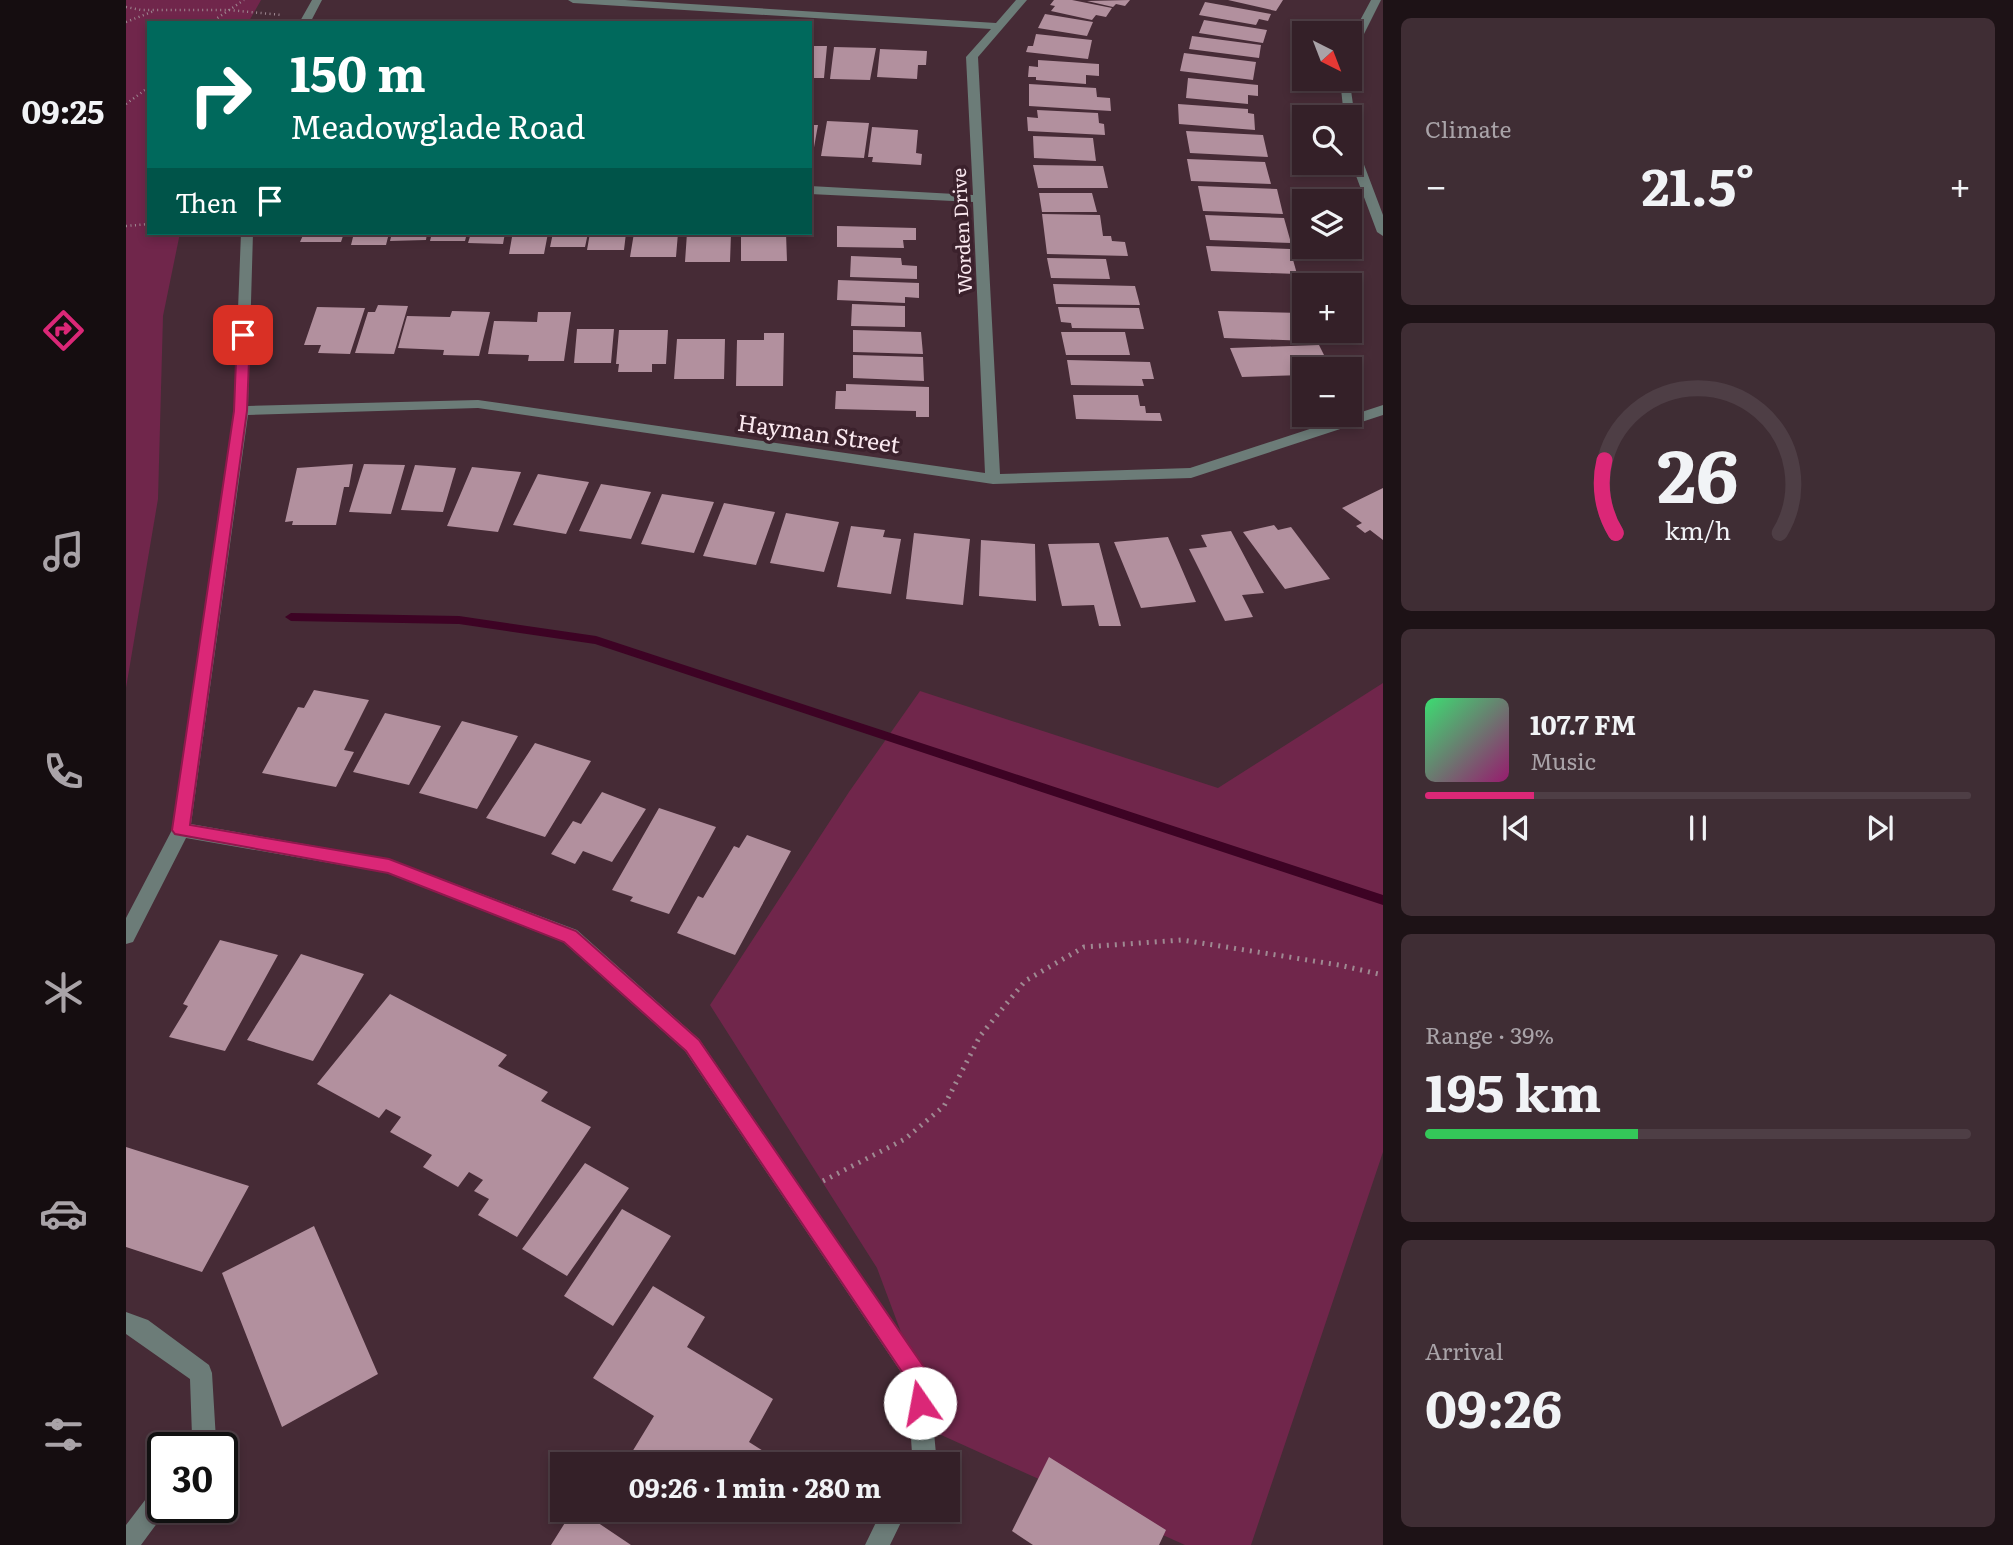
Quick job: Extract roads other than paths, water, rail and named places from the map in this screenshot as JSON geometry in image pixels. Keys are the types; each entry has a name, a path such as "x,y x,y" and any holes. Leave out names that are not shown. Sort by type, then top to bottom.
{"street":[{"path":"306,19 317,0"},
{"path":"573,0 999,26"},
{"name":"Worden Drive","path":"992,479 972,57 1022,0"},
{"path":"1362,27 1376,0"},
{"path":"1347,91 1354,154 1383,232"},
{"path":"812,190 979,199"},
{"path":"126,936 181,830 241,411 247,235"},
{"name":"Hayman Street","path":"241,411 478,404 992,479 1191,473 1383,410"},
{"path":"181,830 389,866 570,936 692,1045 918,1378 925,1452"},
{"path":"126,1323 140,1328 201,1373 204,1432"},
{"path":"126,1545 147,1517"},
{"path":"877,1545 889,1522"}],"waterway":[{"path":"291,617 459,620 596,640 1383,900"}]}
